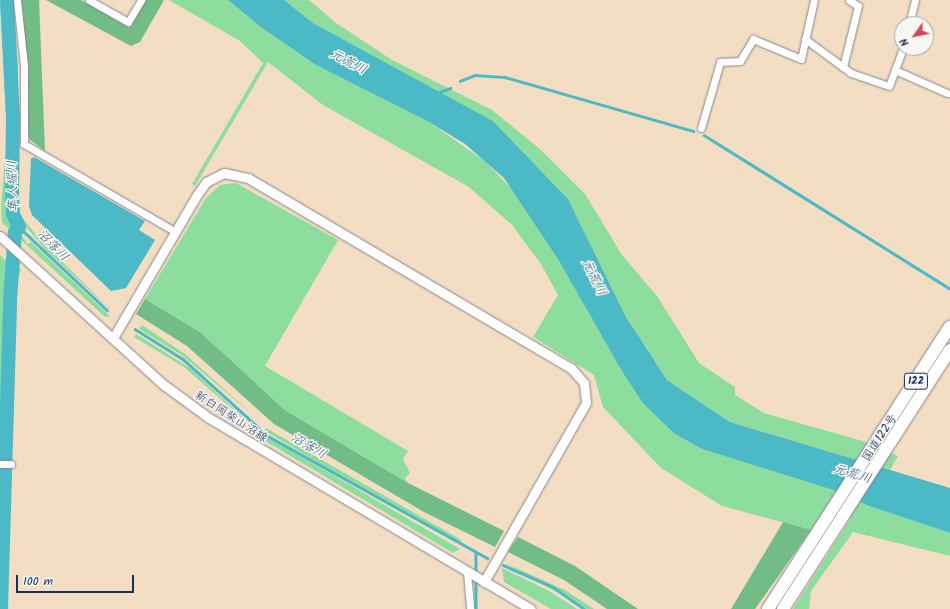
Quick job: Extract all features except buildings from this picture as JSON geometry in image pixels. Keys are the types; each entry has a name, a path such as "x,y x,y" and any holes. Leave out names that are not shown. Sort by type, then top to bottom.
{"highway":[{"name":"国道122号","path":"889,436 950,327"},
{"name":"国道122号","path":"783,609 836,517 889,436 950,350"},
{"name":"国道122号","path":"768,609 836,517"}],"street":[{"path":"17,0 24,65 24,144 176,232"},
{"path":"89,0 128,22 141,0"},
{"path":"701,128 720,62 740,62 753,39 801,59 814,0"},
{"path":"843,67 858,6 849,0"},
{"path":"911,16 915,0"},
{"path":"805,39 851,73 890,86 900,56"},
{"path":"895,70 947,93"},
{"path":"113,338 206,182 224,173 248,178 579,375 587,391 582,414 484,582"},
{"name":"新白岡柴山沼線","path":"0,236 164,385 209,418 531,609"},
{"path":"0,464 11,464"},
{"path":"467,572 470,609"}],"green space":[{"path":"0,0 3,0 10,66 7,195 10,216 16,225 13,232 2,223 1,206 7,135"},
{"path":"9,0 12,0 18,62 18,213 43,243 112,311 46,250 14,213 16,86"},
{"path":"20,0 39,0 45,151 29,139"},
{"path":"46,0 81,0 128,26 144,0 164,0 140,42 131,46"},
{"path":"169,0 228,0 262,28 316,65 429,122 486,162 519,197 675,434 702,449 833,490 869,506 950,533 950,556 853,532 811,591 809,609 793,609 851,518 839,514 835,518 823,513 811,530 722,506 661,468 603,407 594,375 533,337 558,295 541,264 512,225 469,187 323,105 268,62 195,186 192,184 263,63 240,41"},
{"path":"284,0 309,0 336,23 392,60 492,110 541,150 585,194 622,255 657,296 699,363 735,387 735,395 764,413 866,442 898,456 890,470 730,422 667,380 626,317 568,199 493,121 313,23"},
{"path":"236,183 338,240 265,366 408,451 403,459 410,473 405,478 408,483 286,411 200,332 145,299 206,198 220,185"},
{"path":"20,234 28,244 31,242 110,316 105,317 19,238"},
{"path":"0,255 9,263 0,460"},
{"path":"17,265 21,269 14,292 10,459 7,459 11,311"},
{"path":"145,299 200,332 286,411 408,483 504,531 495,547 424,512 274,424 187,346 136,314"},
{"path":"142,325 185,354 260,421 183,356 139,329"},
{"path":"136,334 190,368 253,427 184,367 134,337"},
{"path":"266,428 460,539 462,545 381,500 265,431"},
{"path":"264,435 460,549 453,553 262,439"},
{"path":"7,467 10,467 6,601 5,609 2,609"},
{"path":"783,522 811,530 755,609 731,609"},
{"path":"518,537 575,566 638,609 607,609 564,580 508,552"},
{"path":"505,563 565,590 594,609 587,609"},
{"path":"502,568 549,591 577,609 551,609 504,582"}],"water":[{"name":"元荒川","path":"228,0 284,0 313,23 493,121 568,199 626,317 667,380 730,422 950,488 950,533 869,506 833,490 702,449 675,434 643,403 623,373 558,259 504,178 465,144 429,122 316,65 262,28"},
{"path":"34,157 145,221 139,230 155,240 126,288 111,291 32,215 29,206 31,159"}],"waterway":[{"name":"隼人堀川","path":"1,609 10,300 15,232 19,227 13,214 12,196 13,118 7,0"},
{"path":"460,81 475,75 505,77 693,131"},
{"path":"437,93 450,88"},
{"path":"704,135 950,289"},
{"name":"沼落川","path":"19,227 107,310"},
{"name":"沼落川","path":"135,329 183,359 268,436 487,558"},
{"path":"476,554 476,575"},
{"name":"沼落川","path":"503,565 553,587 585,609"},
{"path":"476,580 476,609"}]}
